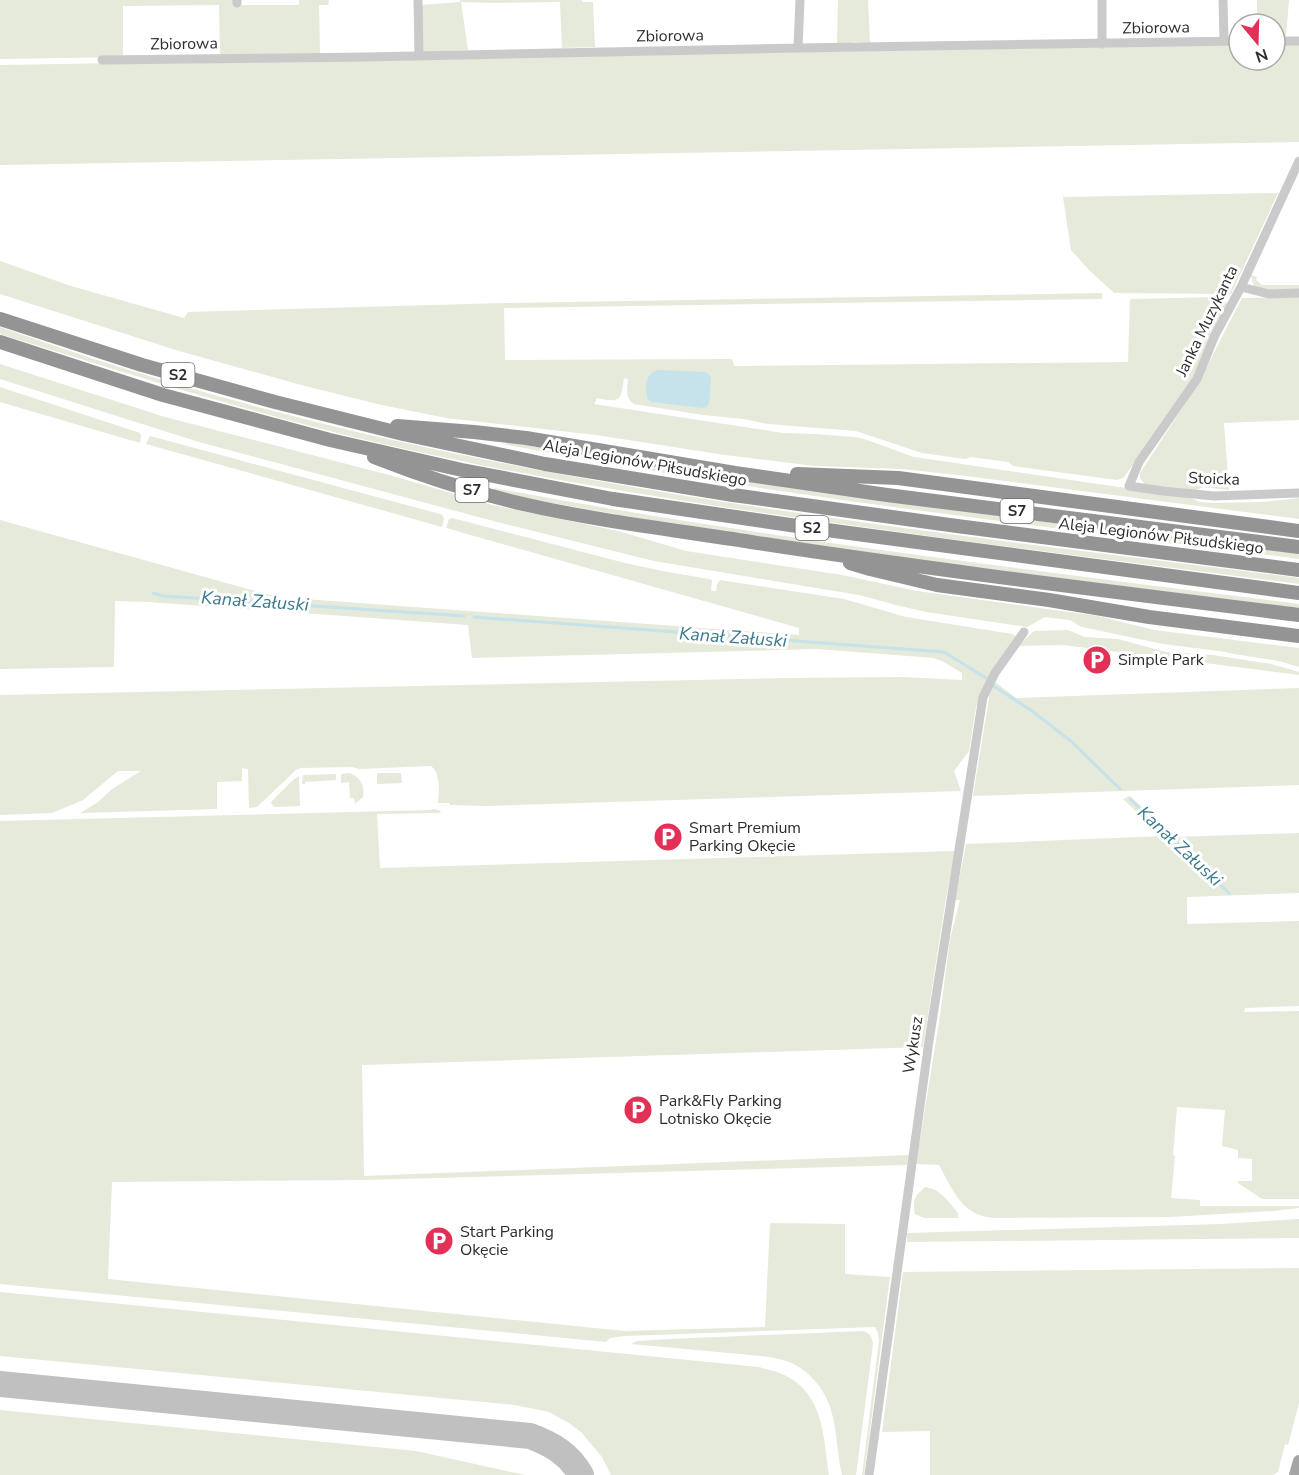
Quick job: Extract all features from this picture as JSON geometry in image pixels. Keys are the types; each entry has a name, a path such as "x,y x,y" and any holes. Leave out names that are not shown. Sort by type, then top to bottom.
{"highway":[{"name":"Aleja Legionów Piłsudskiego","path":"0,319 206,384 403,434 545,464 733,495 1299,570"},
{"name":"S2","path":"0,342 163,395 330,440 462,470 613,499 809,528 1299,593"},
{"name":"S7","path":"358,423 526,438 735,473 887,495 1299,547"},
{"name":"S7","path":"330,440 418,474 523,504 610,520 1053,585 1299,615"},
{"path":"735,473 898,478 1299,531"},
{"path":"811,551 870,569 937,585 1049,600 1149,617 1299,636"}],"main road":[{"path":"1295,1475 1299,1461"}],"street":[{"path":"418,0 419,56"},
{"path":"798,48 800,0"},
{"path":"1102,0 1102,44"},
{"path":"1223,0 1224,42"},
{"name":"Zbiorowa","path":"102,60 1227,42"},
{"name":"Janka Muzykanta","path":"1129,486 1140,462 1197,379 1215,335 1241,287 1299,161"},
{"path":"1241,287 1269,294 1299,294"},
{"name":"Stoicka","path":"1129,486 1163,492 1214,496 1299,493"},
{"name":"Wykusz","path":"869,1475 927,1051 983,697 995,673 1024,632"}],"green space":[{"path":"0,0 235,0 239,5 299,5 299,0 329,0 328,5 319,5 320,53 220,55 219,5 123,6 123,57 0,59"},
{"path":"460,0 582,0 582,2 593,2 595,47 562,48 560,2 461,2 468,50 423,52 421,5 460,2"},
{"path":"838,0 868,0 870,43 837,44"},
{"path":"1257,0 1289,0 1287,24 1287,12 1257,12"},
{"path":"1287,44 1299,44 1299,142 0,165 0,65 1227,45 1227,72 1287,72"},
{"path":"1278,193 1231,294 1114,293 1071,250 1063,197"},
{"path":"0,261 71,286 184,318 188,312 504,303 1102,293 1102,299 504,308 505,360 732,359 734,366 1128,362 1130,299 1220,297 1227,303 1189,387 1127,473 1123,478 1117,480 1013,466 1008,462 922,453 856,431 768,424 634,404 628,396 628,379 624,378 622,392 618,398 611,400 597,398 594,404 783,433 854,437 914,457 1188,497 1200,502 1262,502 1299,498 1299,519 958,475 902,469 815,466 596,435 446,418 301,385 176,350 0,294"},
{"path":"1251,275 1257,277 1256,280 1262,285 1299,285 1299,290 1260,291 1253,283"},
{"path":"1299,297 1299,420 1224,423 1229,490 1203,487 1193,492 1146,486 1140,478 1140,473 1198,384 1242,298"},
{"path":"0,327 98,360 247,404 397,441 509,464 621,485 846,520 1299,578 1299,584 811,520 511,471 392,446 245,408 3,335 0,334"},
{"path":"0,364 165,417 393,476 492,505 618,531 686,551 842,575 917,591 1098,616 1154,630 1299,648 1299,667 1279,661 1226,652 1163,644 1082,627 1070,620 1045,617 1027,627 926,612 859,595 654,561 497,522 199,442 0,379"},
{"path":"0,387 140,433 140,443 0,402"},
{"path":"150,436 440,514 444,519 442,527 146,444"},
{"path":"510,443 977,513 1299,554 1299,559 800,494 503,444"},
{"path":"494,488 795,538 1299,604 1299,609 888,556 687,527 525,498 494,490"},
{"path":"449,519 625,563 709,579 712,580 711,591 716,591 720,580 844,599 906,617 1016,636 984,686 976,707 969,751 954,771 961,791 486,806 450,805 449,803 438,803 438,778 431,766 359,769 352,767 301,768 296,770 257,807 249,808 248,769 242,768 242,781 217,782 217,809 80,813 141,771 118,771 83,800 52,813 0,815 0,695 785,678 902,677 962,680 962,673 933,658 817,649 472,658 468,625 115,601 114,667 0,669 0,520 277,597 799,635 799,628 446,528"},
{"path":"1068,630 1085,637 1118,639 1166,652 1213,655 1271,664 1299,672 1299,675 1063,645 1018,646 1034,631"},
{"path":"994,681 1016,698 1299,688 1299,785 973,796 989,698 988,689"},
{"path":"350,773 359,779 363,789 363,797 355,804 354,798 350,798 349,782 341,783 341,774"},
{"path":"377,773 401,773 402,783 377,784"},
{"path":"336,774 336,780 302,784 303,775"},
{"path":"299,776 300,806 274,807 272,801"},
{"path":"1130,796 1174,837 1299,833 1299,893 1187,897 1187,924 1299,921 1299,1006 1245,1008 1244,1012 1299,1011 1299,1199 1262,1199 1238,1183 1238,1181 1252,1181 1252,1159 1238,1158 1238,1150 1222,1146 1225,1110 1177,1107 1171,1198 1200,1200 1200,1206 1299,1206 1299,1208 1170,1217 992,1218 977,1214 964,1206 939,1165 916,1164 950,939 960,900 955,900 966,844 1162,836 1123,799"},
{"path":"434,809 441,813 377,814 380,868 955,851 923,1047 362,1065 364,1176 909,1155 907,1165 364,1180 112,1182 108,1279 625,1331 765,1327 770,1223 845,1224 845,1274 890,1277 864,1475 862,1475 879,1340 875,1327 625,1336 610,1338 606,1342 0,1284 0,821"},
{"path":"925,1187 936,1190 944,1197 958,1213 958,1218 924,1218 915,1214 915,1199"},
{"path":"1299,1219 1299,1238 907,1242 907,1233 1221,1224"},
{"path":"1299,1268 1299,1403 1288,1445 1285,1444 1278,1472 1273,1475 930,1475 930,1431 882,1432 903,1272"},
{"path":"0,1292 759,1367 777,1372 792,1380 813,1401 822,1429 829,1475 611,1475 602,1457 581,1432 569,1423 549,1412 515,1405 0,1356"},
{"path":"863,1331 870,1336 873,1344 856,1475 842,1475 835,1425 828,1401 812,1377 797,1366 770,1357 631,1344 637,1341 670,1339"},
{"path":"0,1410 416,1451 525,1475 0,1475"}],"water":[{"path":"657,370 709,374 711,378 707,407 648,400 646,382"}],"waterway":[{"name":"Kanał Załuski","path":"153,593 163,596 464,616"},
{"name":"Kanał Załuski","path":"474,617 944,652 986,678"},
{"name":"Kanał Załuski","path":"992,685 1032,711 1072,742 1120,789"},
{"name":"Kanał Załuski","path":"1130,799 1229,893"}],"taxiway":[{"path":"0,1384 530,1436 559,1451 571,1461 581,1475"}],"place":[{"name":"Simple Park","path":"1097,660"},
{"name":"Smart Premium Parking Okęcie","path":"668,837"},
{"name":"Park&Fly Parking Lotnisko Okęcie","path":"638,1110"},
{"name":"Start Parking Okęcie","path":"439,1241"}]}
